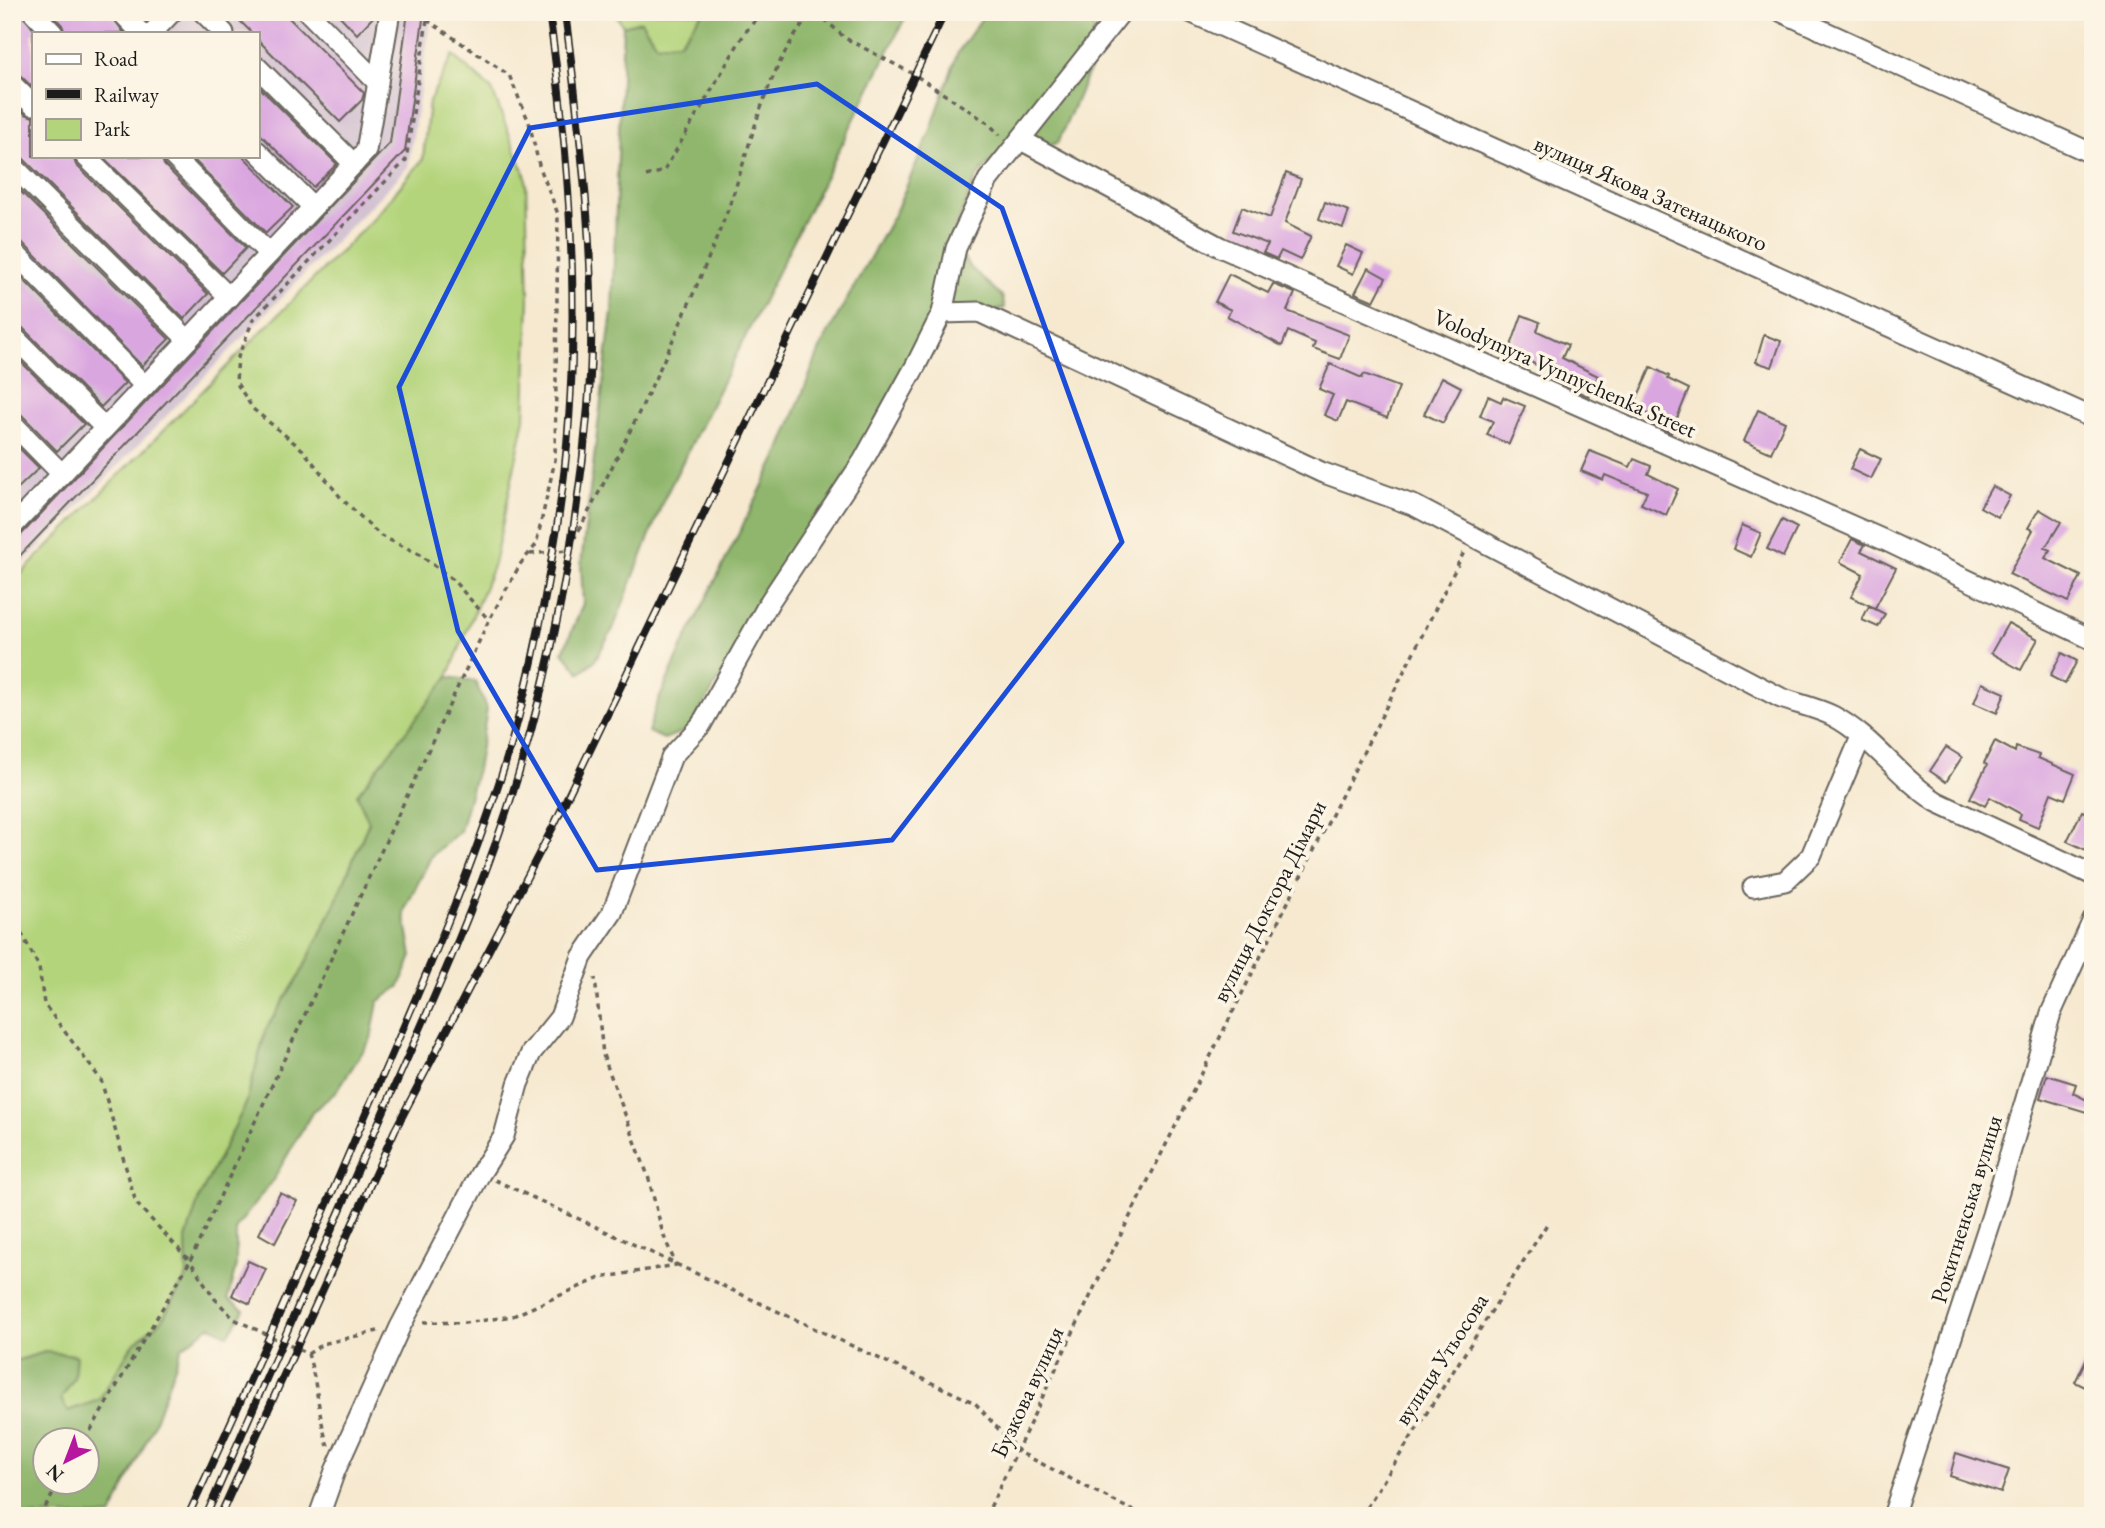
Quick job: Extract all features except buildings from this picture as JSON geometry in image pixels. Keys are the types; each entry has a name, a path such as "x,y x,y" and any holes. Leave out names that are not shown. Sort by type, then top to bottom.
{"street":[{"path":"33,12 52,32"},
{"path":"121,12 140,32"},
{"path":"153,32 172,12"},
{"path":"203,12 223,32"},
{"path":"308,12 378,83"},
{"path":"16,514 62,474 366,151 390,12"},
{"path":"319,1516 335,1471 400,1327 480,1174 503,1136 518,1084 531,1053 560,1017 582,957 612,912 672,756 701,725 770,601 863,461 942,313 956,248 988,180 1061,84 1121,12"},
{"name":"вулиця Якова Затенацького","path":"1190,12 2093,418"},
{"path":"1783,12 2093,154"},
{"path":"259,69 354,164"},
{"path":"12,84 32,104"},
{"name":"Volodymyra Vynnychenka Street","path":"1018,144 1220,247 1884,541 2093,640"},
{"path":"259,153 313,207"},
{"path":"87,158 229,297"},
{"path":"175,158 270,254"},
{"path":"12,165 188,340"},
{"path":"12,250 145,386"},
{"path":"942,313 979,312 1309,466 1415,506 1782,698 1833,716 1861,737 1915,788 1937,802 2093,874"},
{"path":"12,335 105,428"},
{"path":"12,423 62,474"},
{"path":"1753,887 1784,881 1811,856 1861,737"},
{"name":"Рокитненська вулиця","path":"1893,1516 1992,1215 2051,1013 2093,920"}],"path":[{"path":"428,12 406,160 253,320 238,357 236,382 253,409 303,450 341,498 381,537 419,554 452,579 489,620"},
{"path":"646,176 664,172 744,34 762,12"},
{"path":"529,554 568,550 626,445 724,218 780,62 796,31 815,12 845,38 915,75 1018,144"},
{"path":"93,1426 190,1261 489,620 536,545 555,460 558,214 539,165 529,122 509,75 427,20"},
{"name":"вулиця Доктора Дімари","path":"1097,1282 1472,535"},
{"path":"12,915 39,967 44,1004 101,1080 136,1203 190,1261 215,1299 234,1319 308,1354 316,1381 319,1420 335,1471"},
{"path":"595,974 603,1055 648,1176 663,1234 676,1265"},
{"path":"480,1174 975,1403 1019,1452 1143,1516"},
{"name":"вулиця Утьосова","path":"1362,1516 1549,1222"},
{"path":"308,1354 322,1344 428,1321 465,1323 513,1316 600,1278 676,1265"},
{"name":"Бузкова вулиця","path":"986,1516 1019,1452 1097,1282"},
{"path":"40,1516 52,1496"}],"highlighted area":[{"path":"817,84 1002,208 1122,542 892,840 597,870 458,631 399,387 530,128"}],"shaded area":[{"path":"12,12 432,12 408,167 12,575"}],"green space":[{"path":"614,12 703,12 680,42 656,44 641,21 623,26"},
{"path":"703,12 908,12 664,499 613,629 595,660 580,673 563,652 583,604 581,564 612,311 623,26 641,21 656,44 680,42"},
{"path":"986,12 1099,12 1095,17 1091,66 1058,143 994,158 977,177 950,240 971,268 1002,296 1005,308 925,330 851,467 688,730 664,739 648,732 656,706 683,645 778,455 822,344 895,213 930,132 957,54"},
{"path":"453,55 492,90 526,177 529,299 525,418 494,564 448,677 357,795 369,822 333,908 300,975 266,1029 246,1104 200,1196 186,1239 187,1276 161,1321 133,1344 99,1400 67,1411 61,1399 74,1378 45,1352 12,1362 12,583 372,220 423,159 429,101"},
{"path":"448,677 475,681 487,709 478,765 460,831 432,855 404,911 412,956 400,986 378,1002 371,1039 336,1092 313,1111 273,1180 236,1228 236,1265 228,1299 244,1310 228,1335 211,1326 182,1347 152,1429 111,1516 12,1516 12,1362 45,1352 76,1355 74,1378 61,1399 68,1411 99,1400 133,1344 161,1321 187,1276 186,1239 200,1196 246,1104 266,1029 300,975 333,908 369,822 357,795"}],"railway":[{"path":"188,1516 296,1277 451,914 485,825 526,689 556,533 570,403 572,272 569,207 549,12"},
{"path":"206,1516 468,917 512,795 539,700 560,603 577,504 591,357 587,209 565,12"},
{"path":"220,1516 395,1130 553,827 945,12"}]}
